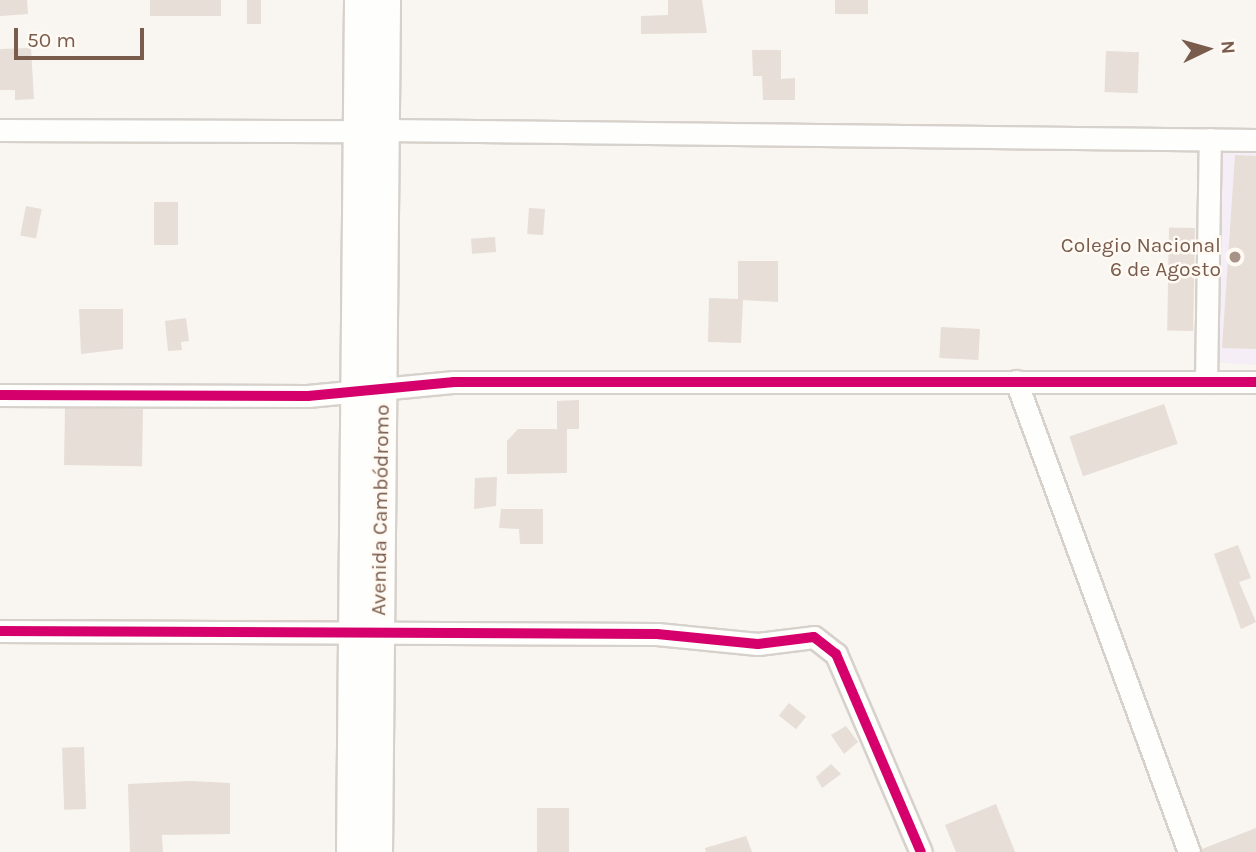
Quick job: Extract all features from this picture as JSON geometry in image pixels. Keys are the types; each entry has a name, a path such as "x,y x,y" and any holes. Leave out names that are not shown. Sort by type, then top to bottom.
{"street":[{"name":"Avenida Cambódromo","path":"360,0 372,130"},
{"name":"Avenida Cambódromo","path":"352,852 366,630 372,130 385,0"},
{"path":"0,130 372,130 1256,140"},
{"path":"1206,382 1210,139"},
{"path":"1016,381 1189,852"},
{"path":"0,395 369,393 454,382 1256,382"},
{"name":"Avenida Cambódromo","path":"366,630 377,852"},
{"path":"0,631 366,630 657,634 758,644 814,637 836,654 921,852"}],"shaded area":[{"name":"Colegio Nacional 6 de Agosto","path":"1220,151 1256,152 1256,365 1209,362"}],"building":[{"path":"0,0 27,0 28,14 0,16"},
{"path":"150,0 221,0 221,16 150,16"},
{"path":"247,0 261,0 261,24 247,24"},
{"path":"668,0 702,0 707,33 641,34 641,16 668,15"},
{"path":"835,0 868,0 868,14 835,14"},
{"path":"31,48 34,99 15,100 15,90 0,90 0,49"},
{"path":"752,50 781,50 781,79 795,78 795,100 763,100 762,76 753,76"},
{"path":"1106,51 1139,52 1138,93 1105,92"},
{"name":"Colegio Nacional 6 de Agosto","path":"1235,155 1256,156 1256,349 1222,348"},
{"path":"154,202 178,202 178,245 154,245"},
{"path":"26,206 42,209 36,239 20,235"},
{"path":"529,208 545,209 543,235 527,234"},
{"path":"1169,228 1195,228 1193,331 1167,331"},
{"path":"495,237 496,252 472,254 471,239"},
{"path":"738,261 778,261 778,302 743,300 741,343 708,342 709,298 738,299"},
{"path":"79,309 123,309 123,349 81,354"},
{"path":"186,318 189,341 181,342 182,350 168,351 165,321"},
{"path":"941,327 980,329 978,360 939,358"},
{"path":"579,400 579,429 567,429 567,473 507,474 507,441 518,429 557,429 557,401"},
{"path":"1164,404 1178,444 1083,476 1069,437"},
{"path":"65,408 143,409 142,466 64,465"},
{"path":"497,477 496,506 474,509 475,478"},
{"path":"501,509 543,509 543,544 520,544 519,529 499,528"},
{"path":"1238,545 1251,578 1239,582 1256,622 1241,629 1214,554"},
{"path":"789,703 806,717 796,729 779,715"},
{"path":"846,726 858,742 844,754 831,735"},
{"path":"84,747 86,809 64,810 62,748"},
{"path":"831,764 841,774 822,788 816,777"},
{"path":"190,781 230,783 230,834 162,835 163,852 130,852 128,784"},
{"path":"996,804 1015,852 956,852 945,825"},
{"path":"537,808 569,808 569,852 537,852"},
{"path":"1256,828 1256,852 1202,852 1202,849"},
{"path":"746,836 752,852 706,852 705,848"}],"cycle path":[{"path":"0,395 308,396 454,382 1256,382"},
{"path":"0,631 657,634 758,644 814,637 836,654 921,852"}],"place":[{"name":"Colegio Nacional 6 de Agosto","path":"1235,257"}]}
